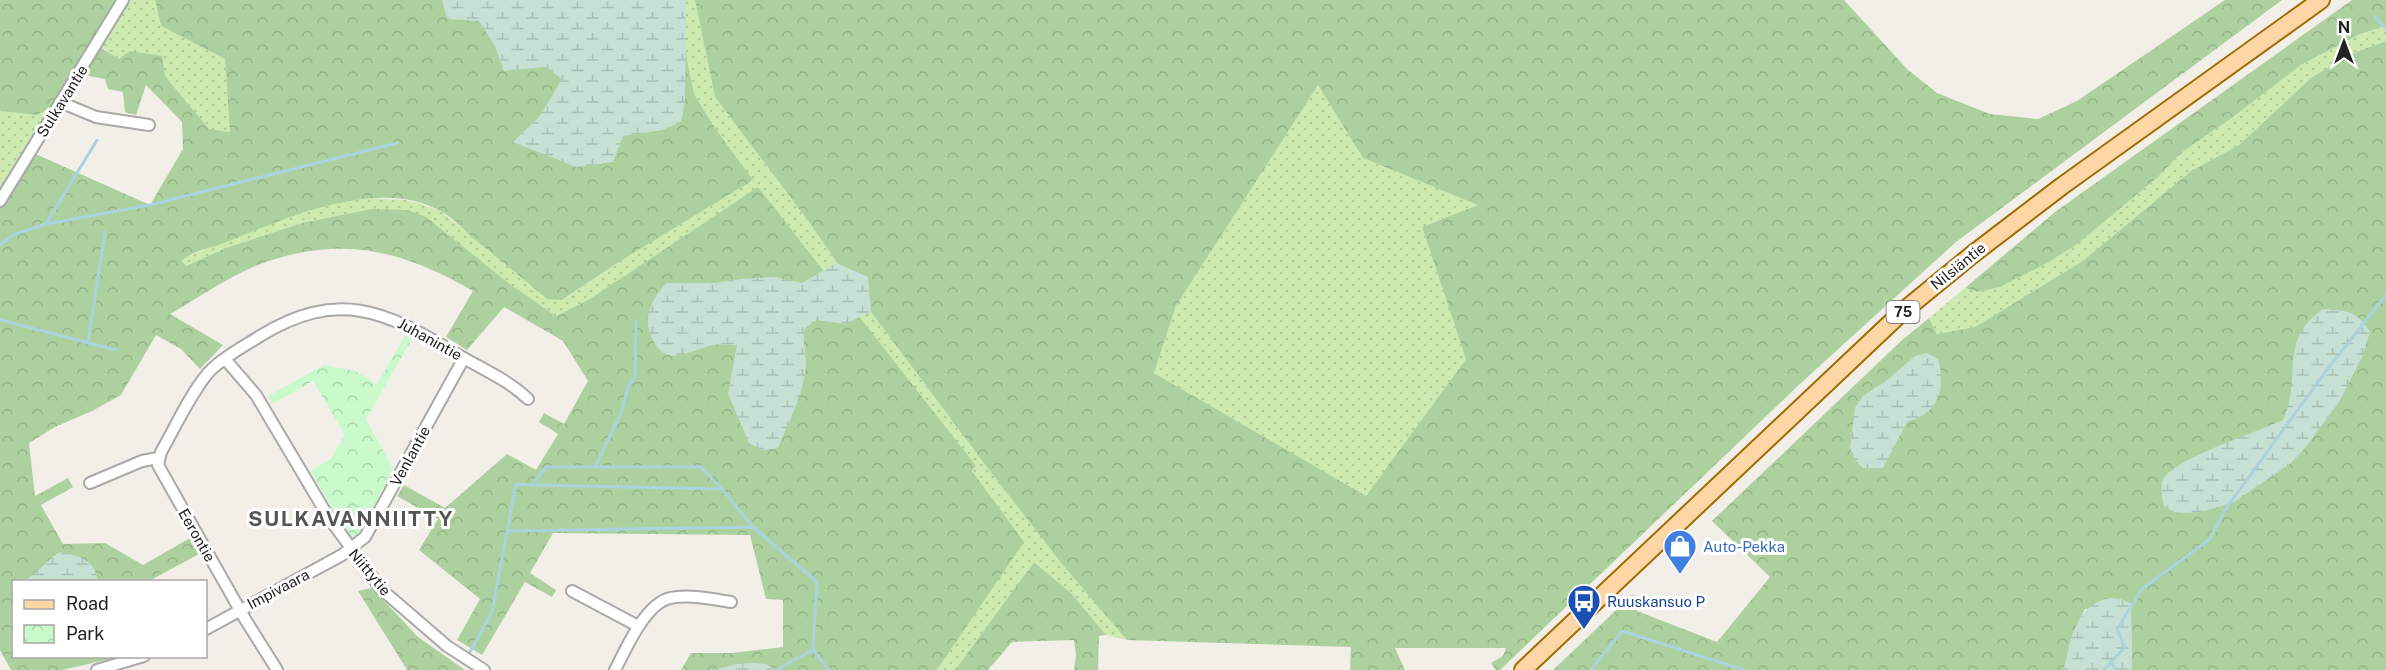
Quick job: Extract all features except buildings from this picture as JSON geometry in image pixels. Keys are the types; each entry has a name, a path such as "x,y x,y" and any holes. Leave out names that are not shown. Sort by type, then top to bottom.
{"main road":[{"name":"Nilsiäntie","path":"1523,670 1910,305 2062,186 2321,0"}],"street":[{"name":"Sulkavantie","path":"0,201 123,0"},
{"path":"60,102 96,117 149,125"},
{"name":"Juhanintie","path":"225,359 277,325 317,311 348,309 374,312 415,328 506,381 528,399"},
{"name":"Venlantie","path":"350,549 365,537 464,358"},
{"path":"90,483 142,461 158,458 202,382 216,365 225,359"},
{"name":"Niittytie","path":"225,359 256,395 309,486 350,549 381,589 447,646 484,670"},
{"name":"Eerontie","path":"158,458 160,471 277,670"},
{"name":"Impivaara","path":"207,628 350,549"},
{"path":"572,591 639,626"},
{"path":"615,670 639,626 650,611 668,599 700,598 731,602"},
{"path":"97,670 140,658"}],"green space":[{"path":"0,0 123,0 97,45 119,59 130,51 162,56 165,76 209,129 230,132 225,59 161,26 155,0 675,0 694,94 717,131 753,180 625,258 562,300 547,299 442,212 417,202 390,198 361,199 303,213 197,252 182,260 186,266 226,248 302,223 371,209 408,210 426,217 511,285 556,316 590,299 758,187 976,466 972,471 1024,542 937,670 681,670 691,653 731,653 783,647 783,600 766,599 750,535 553,533 530,573 556,590 552,597 525,582 482,655 457,640 480,599 419,550 438,519 397,496 404,485 445,508 507,454 536,470 558,434 539,422 544,413 564,424 588,381 563,341 504,307 467,350 446,337 473,291 447,277 421,265 371,251 320,250 292,254 251,268 170,314 223,345 200,369 181,349 156,335 121,395 55,427 29,443 35,496 68,478 73,487 41,505 63,544 105,543 143,565 190,538 199,554 151,580 12,580 12,658 115,658 62,670 11,670 0,650 0,201 31,152 150,205 183,149 182,122 146,85 136,115 125,112 123,92 108,89 105,79 78,74 60,102 37,115 0,111"},
{"path":"123,0 155,0 161,26 225,59 231,133 209,129 165,76 119,59 97,44"},
{"path":"442,0 686,0 685,98 682,121 663,130 623,136 613,162 576,167 513,142 540,116 562,79 546,67 504,71 495,46 479,21 447,19"},
{"path":"675,0 695,0 715,97 983,462 1127,640 1106,635 1072,594 1034,562 955,670 937,670 1023,542 972,471 975,466 590,299 556,316 511,285 371,209 302,223 226,248 186,266 182,259 254,229 332,203 365,198 405,200 442,212 547,298 563,300 625,258 717,131 694,94"},
{"path":"695,0 1844,0 1907,69 1937,93 1990,114 2038,119 2077,101 2225,0 2282,0 1956,242 1801,383 1500,670 1496,670 1491,663 1503,656 1506,648 1395,648 1405,670 1350,670 1351,647 1127,640 1062,564 983,462 715,97","holes":["1318,85 1363,158 1478,205 1422,227 1466,359 1366,496 1154,373 1176,306"]},
{"path":"2352,0 2386,0 2386,26 2360,34 2301,65 2181,153 2159,176 2076,245 2000,287 1978,292 1965,288 2055,212"},
{"path":"2386,26 2386,41 2356,52 2312,77 2239,145 2191,171 2084,260 1975,327 1937,334 1929,318 1965,288 1978,292 2076,245 2159,176 2181,153 2301,65 2360,34"},
{"path":"2386,41 2386,670 2132,670 2131,618 2085,609 2074,632 2064,670 1553,670 1633,594 1637,611 1717,642 1770,577 1712,521 1901,341 1929,318 1937,334 1975,327 2084,260 2191,171 2239,145 2312,77 2356,52"},
{"path":"1318,84 1363,158 1479,205 1422,227 1466,359 1366,497 1154,373 1176,306"},
{"path":"60,102 0,201 0,111 37,115"},
{"path":"836,263 868,277 871,312 845,324 817,320 805,328 805,372 796,406 778,448 762,450 749,443 728,394 737,345 714,345 676,356 668,355 654,343 649,330 649,311 666,283 714,283 775,277 802,283"},
{"path":"2323,309 2351,313 2361,319 2370,332 2362,357 2339,402 2306,447 2290,464 2234,502 2201,512 2188,513 2174,512 2164,506 2162,485 2164,478 2172,470 2200,454 2283,420 2289,405 2295,347 2309,321"},
{"path":"406,334 413,337 366,419 393,469 360,532 351,539 310,471 331,459 345,435 313,381 272,404 268,396 324,365 355,371 377,384"},
{"path":"1927,353 1938,359 1941,381 1938,399 1918,418 1907,422 1883,468 1863,468 1855,460 1850,448 1855,408 1863,396 1886,381 1915,356"},
{"path":"60,552 74,555 89,563 98,580 25,580"},
{"path":"1034,562 1072,594 1106,635 1099,636 1098,670 1074,670 1076,654 1074,640 1012,642 988,670 955,670"},
{"path":"372,588 418,637 465,670 407,670 358,591"},
{"path":"2109,598 2131,603 2132,670 2064,670 2076,625 2089,608"},
{"path":"737,664 765,664 777,670 714,670"}],"waterway":[{"path":"2375,17 2386,29"},
{"path":"97,140 46,224 150,205 397,143"},
{"path":"0,245 13,235 46,224"},
{"path":"88,343 105,232"},
{"path":"2104,670 2125,647 2117,629 2142,589 2210,539 2225,510 2326,371 2386,295"},
{"path":"0,320 116,350"},
{"path":"470,652 492,612 516,484 532,485 546,467 595,467 622,411 629,384 635,378 636,321"},
{"path":"595,467 701,467 753,527"},
{"path":"532,485 722,489"},
{"path":"507,531 753,527 817,582 813,650 776,670"},
{"path":"1591,670 1622,631 1744,670"},
{"path":"813,650 829,670"},
{"path":"2111,662 2116,670"}],"place":[{"name":"Auto-Pekka","path":"1680,575"},
{"name":"Ruuskansuo P","path":"1584,630"}],"district":[{"name":"SULKAVANNIITTY","path":"351,518"}]}
